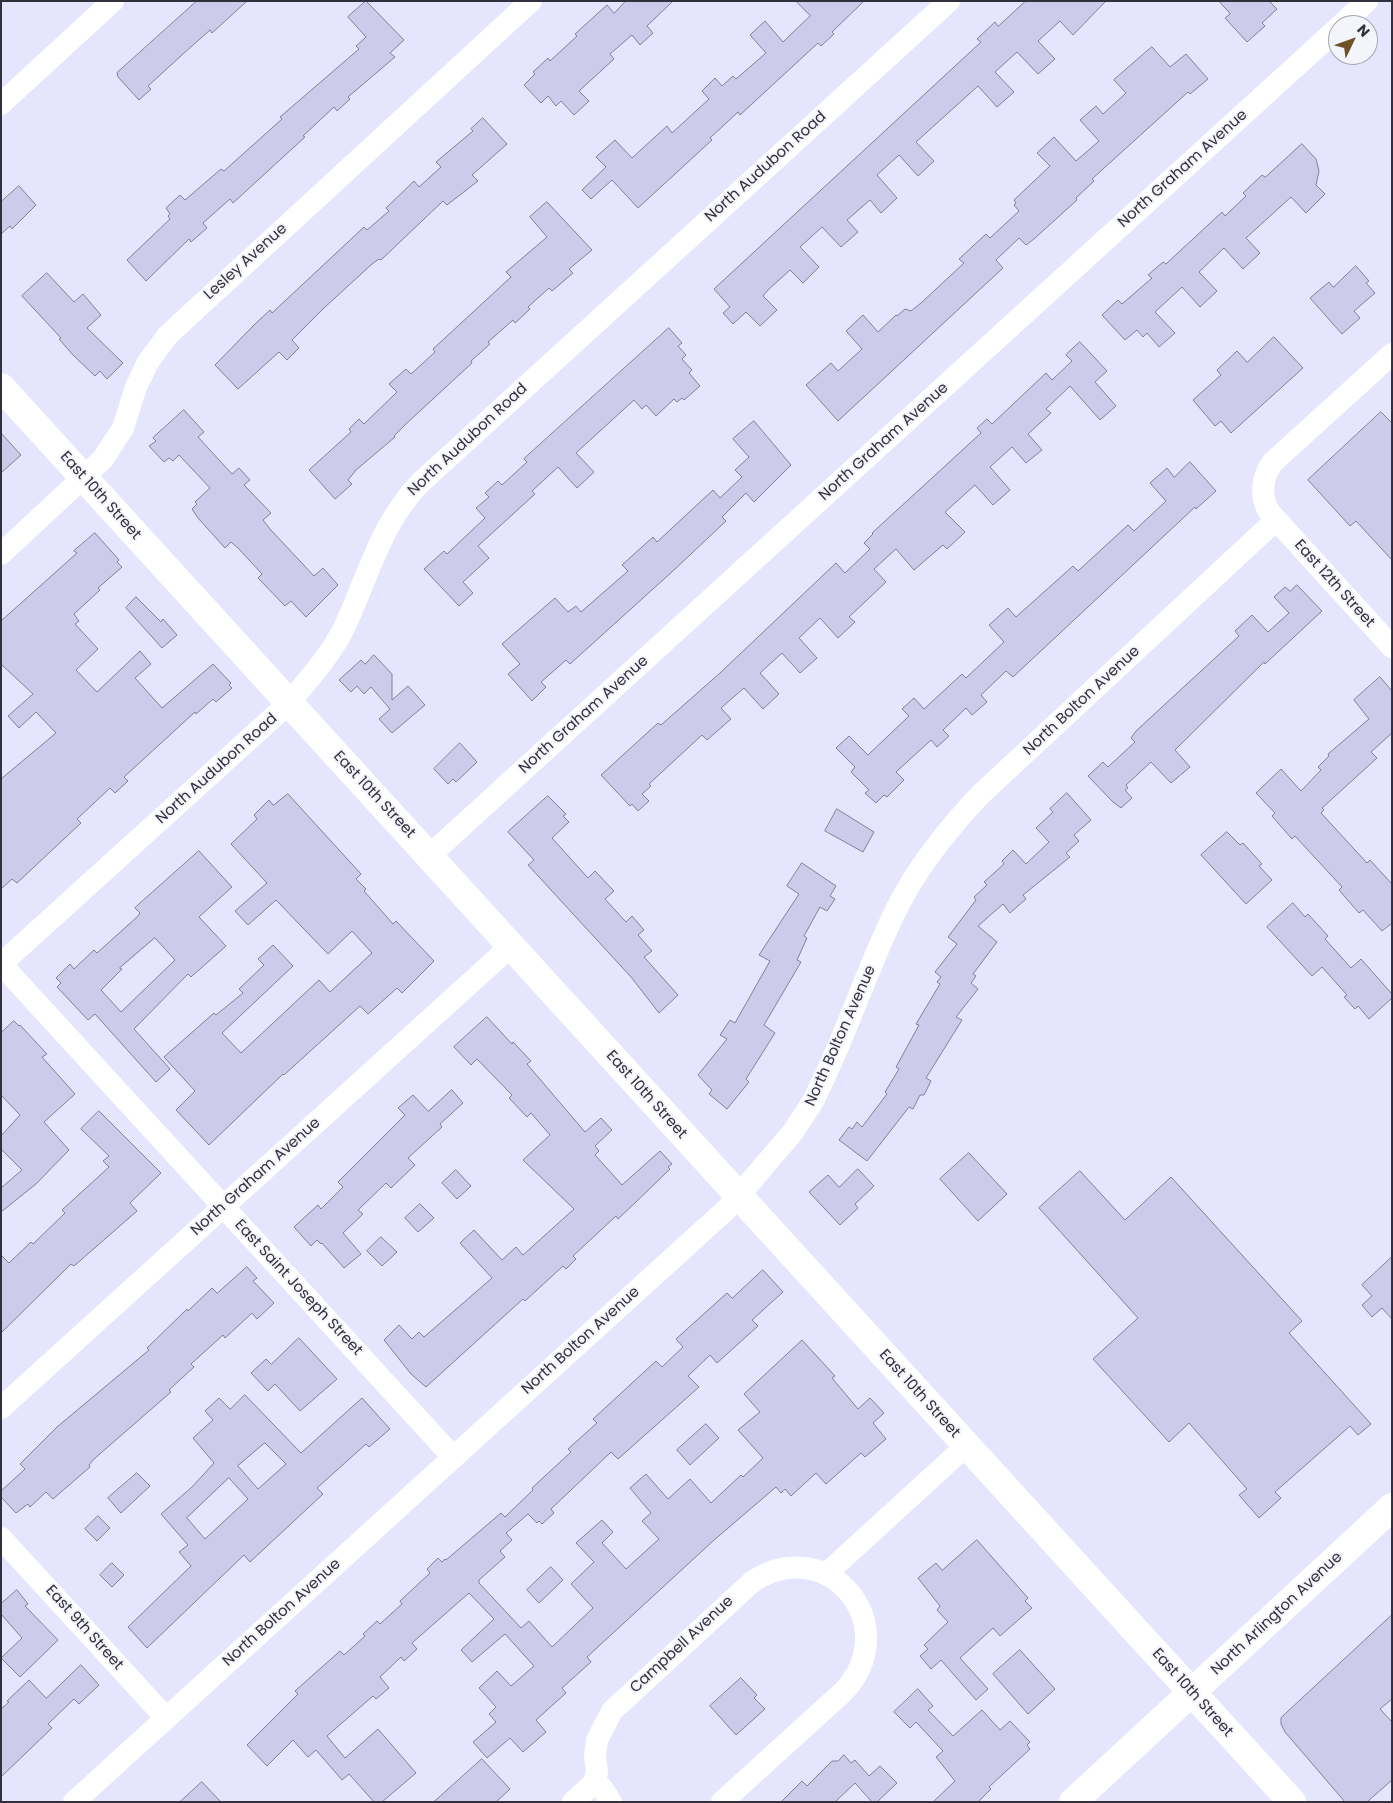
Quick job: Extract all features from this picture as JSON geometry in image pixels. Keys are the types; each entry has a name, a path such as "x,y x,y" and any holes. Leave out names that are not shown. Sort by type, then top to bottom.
{"main road":[{"name":"East 10th Street","path":"1,387 1292,1802"},
{"name":"North Arlington Avenue","path":"1073,1802 1392,1508"}],"street":[{"path":"1,104 113,1"},
{"name":"Lesley Avenue","path":"1,554 84,479 103,459 122,428 140,378 157,348 168,335 532,1"},
{"name":"North Audubon Road","path":"1,964 290,703 335,644 380,540 403,503 420,483 948,1"},
{"name":"North Graham Avenue","path":"1351,15 1367,1"},
{"name":"North Graham Avenue","path":"429,856 1328,36"},
{"path":"1276,520 1264,503 1263,481 1269,468 1392,354"},
{"name":"East 12th Street","path":"1276,520 1392,647"},
{"name":"North Bolton Avenue","path":"74,1802 724,1212 793,1132 812,1103 897,908 919,870 950,828 980,795 1276,520"},
{"name":"North Graham Avenue","path":"1,1408 511,946"},
{"name":"East Saint Joseph Street","path":"1,964 453,1457"},
{"path":"826,1574 966,1446"},
{"name":"East 9th Street","path":"1,1538 166,1718"},
{"name":"Campbell Avenue","path":"594,1782 597,1772 595,1756 597,1740 612,1711 752,1582 774,1570 792,1567 810,1568 826,1574 841,1583 852,1596 864,1619 867,1645 859,1670 843,1692 722,1802"},
{"path":"572,1802 594,1782 602,1788 611,1802"}],"building":[{"path":"197,1 247,1 212,33 210,30 148,86 151,89 139,100 118,77 117,73"},
{"path":"366,1 404,40 390,53 395,57 348,97 350,99 337,111 334,107 303,136 305,137 233,203 230,199 203,223 207,228 191,242 189,239 146,281 127,260 170,219 168,216 170,214 166,208 180,195 185,200 221,169 224,171 282,119 280,117 359,49 356,46 366,37 348,17"},
{"path":"626,1 673,1 647,26 653,33 640,45 632,35 610,54 614,59 579,91 589,101 574,115 561,101 556,106 548,96 541,103 524,85 535,74 533,72 548,58 550,61 577,36 575,34 607,5 614,13"},
{"path":"796,1 864,1 832,32 834,34 821,46 818,43 740,115 738,112 710,138 712,140 638,208 612,180 591,199 582,190 606,167 596,157 615,140 632,158 667,126 672,133 709,99 702,91 715,78 722,86 733,76 736,79 766,53 750,35 765,21 783,42 810,16"},
{"path":"1026,1 1106,1 1073,35 1060,21 1038,41 1055,59 1038,74 1017,52 995,72 1014,92 997,107 978,86 916,142 934,161 918,176 899,155 877,175 897,198 881,213 870,200 847,220 858,232 841,247 822,227 800,247 819,267 803,283 790,270 768,290 763,296 777,310 760,326 746,312 733,324 723,313 730,307 714,289 981,42 977,39 995,22 998,26"},
{"path":"1219,1 1269,1 1277,9 1262,23 1265,26 1247,42 1225,18 1230,14"},
{"path":"1152,47 1170,67 1186,54 1208,79 1190,94 1188,92 1092,179 1094,181 1076,198 1077,200 1034,239 1026,245 1019,238 996,260 1003,268 838,421 806,385 831,363 838,371 862,349 846,331 863,315 878,332 896,315 905,309 911,311 921,303 964,263 959,259 986,234 990,238 1019,211 1014,205 1016,203 1014,200 1050,166 1037,153 1054,137 1076,161 1099,141 1080,120 1096,106 1103,114 1126,93 1114,80"},
{"path":"483,118 507,144 472,175 478,181 447,205 443,201 381,260 379,259 372,264 324,308 292,340 299,348 287,360 279,352 238,389 215,365 270,310 272,313 364,227 367,230 389,211 386,208 414,181 419,187 441,167 436,162 473,131 471,129"},
{"path":"1302,144 1316,159 1319,171 1316,185 1325,194 1306,213 1291,197 1246,238 1260,253 1243,269 1224,248 1199,272 1217,291 1200,307 1182,287 1155,312 1175,333 1159,347 1147,333 1143,337 1137,330 1125,340 1102,315 1118,300 1122,304 1152,278 1148,275 1163,262 1166,264 1222,212 1225,216 1246,196 1243,193 1262,175 1265,177"},
{"path":"19,186 36,205 12,229 10,226 1,234 1,202"},
{"path":"547,202 592,250 569,269 573,273 552,291 549,288 528,307 530,309 515,323 513,320 488,342 490,344 471,361 472,363 407,423 395,437 356,470 348,480 352,484 335,499 309,470 351,432 349,429 359,419 364,424 397,392 389,384 406,369 411,374 435,352 433,349 511,277 506,272 547,237 530,217"},
{"path":"1356,266 1369,281 1366,283 1375,293 1354,311 1360,318 1342,334 1310,298 1329,282 1333,287"},
{"path":"47,273 74,302 83,294 101,315 87,328 123,363 107,379 100,371 95,376 73,355 59,339 61,338 22,296"},
{"path":"669,328 682,343 678,346 686,355 682,359 692,370 689,373 700,386 684,400 682,398 677,402 674,399 656,416 646,405 642,409 634,400 576,453 594,472 577,488 558,467 532,491 535,494 478,546 489,558 463,582 473,593 459,606 424,569 444,551 447,554 485,518 476,508 489,497 485,493 498,481 502,485 527,462 524,459"},
{"path":"1274,337 1303,368 1231,433 1221,421 1215,426 1193,400 1221,375 1217,370 1237,351 1247,362"},
{"path":"1080,342 1107,371 1095,382 1116,406 1100,420 1070,386 1046,409 1051,413 1028,434 1042,450 1026,463 1012,447 990,467 1010,490 993,505 975,485 945,512 965,532 947,549 943,545 914,570 896,549 874,569 886,582 849,617 855,622 838,638 820,618 799,638 817,658 800,673 782,653 760,673 779,694 763,709 744,688 721,708 731,719 707,740 702,735 649,784 651,786 642,794 649,801 638,811 632,804 630,806 601,775 658,723 661,725 720,673 836,563 845,573 870,549 864,543 872,533 981,433 977,428 987,419 992,424 1046,373 1052,380 1072,361 1066,355"},
{"path":"184,410 204,432 198,437 232,474 239,468 250,480 244,485 271,513 263,520 270,529 314,576 323,568 338,585 306,617 291,601 285,606 258,578 262,574 238,548 231,542 225,548 198,518 192,509 197,504 195,502 210,488 179,455 173,461 169,458 164,462 149,446 156,441 153,438"},
{"path":"1381,412 1392,423 1392,560 1356,521 1350,526 1308,480"},
{"path":"754,421 791,465 754,502 746,493 722,517 726,521 674,570 570,664 566,660 541,682 546,687 532,701 508,674 520,664 502,644 555,598 568,612 576,606 581,612 628,571 622,565 653,537 657,542 713,490 720,498 742,477 735,470 749,457 733,439"},
{"path":"1,433 21,455 1,473"},
{"path":"1190,462 1216,491 1196,509 1195,507 1013,677 1006,671 981,695 987,702 972,715 966,708 943,730 949,736 937,747 931,740 896,772 904,780 887,797 884,795 876,803 865,793 869,790 851,772 855,767 836,748 849,736 868,755 909,716 902,709 914,698 924,709 962,674 966,678 1004,642 989,625 1008,608 1016,617 1073,566 1078,571 1128,525 1134,531 1166,501 1150,483 1167,468 1174,477"},
{"path":"95,533 119,560 117,562 122,567 98,588 100,590 74,614 79,621 75,624 98,649 76,670 97,692 140,651 151,664 135,678 162,708 213,664 231,683 229,685 232,688 216,702 213,699 196,714 195,712 124,777 128,781 115,793 110,788 77,819 81,823 17,883 12,879 1,889 1,779 56,733 36,712 19,728 8,716 33,694 1,664 1,621 77,553 74,551"},
{"path":"1297,585 1322,611 1265,664 1264,662 1175,750 1190,767 1171,783 1151,762 1126,785 1128,788 1125,790 1132,798 1121,808 1113,802 1088,776 1103,762 1108,767 1135,742 1131,738 1136,731 1239,636 1235,631 1252,615 1268,632 1289,613 1274,597 1285,587 1290,591"},
{"path":"136,597 161,622 163,619 177,635 162,648 126,608"},
{"path":"374,655 392,674 392,700 408,686 425,705 392,733 379,719 390,709 371,687 364,694 357,686 351,692 339,680 361,660 365,664"},
{"path":"1380,677 1392,691 1392,733 1371,752 1377,758 1322,808 1324,810 1321,813 1367,863 1370,860 1392,884 1392,923 1382,931 1363,910 1359,913 1339,890 1342,887 1295,836 1292,839 1272,816 1275,813 1256,793 1281,769 1301,791 1321,770 1318,767 1329,756 1328,754 1369,719 1354,700"},
{"path":"460,743 477,762 456,782 453,779 448,784 434,769"},
{"path":"1067,793 1091,820 1074,835 1079,841 1066,853 1070,857 1023,895 1026,899 1010,913 1003,904 978,926 997,942 973,974 976,976 971,983 978,989 956,1017 962,1020 926,1078 931,1081 924,1095 920,1095 913,1109 909,1107 867,1161 839,1140 849,1127 852,1129 857,1122 862,1127 887,1094 885,1092 899,1069 896,1067 919,1025 916,1024 940,984 937,982 941,977 935,972 957,944 948,937 976,900 974,897 987,885 984,882 1004,864 1002,861 1013,850 1026,864 1049,842 1036,828 1053,812 1050,809"},
{"path":"288,794 361,874 356,879 366,889 364,891 393,924 396,921 434,961 402,993 397,988 368,1014 360,1006 283,1074 209,1145 176,1110 195,1091 164,1057 214,1013 216,1015 243,993 239,989 264,965 258,959 273,945 293,966 222,1033 241,1053 319,980 330,992 372,953 352,931 328,954 276,900 248,925 235,911 267,883 231,844 257,819 254,815 269,800 273,805"},
{"path":"548,796 566,814 563,816 569,822 552,838 588,878 595,871 614,891 605,899 626,922 632,916 644,930 638,935 652,951 644,957 678,995 659,1013 631,977 528,865 534,860 508,832"},
{"path":"837,809 874,832 863,852 825,831"},
{"path":"1227,832 1240,845 1243,843 1262,864 1259,866 1272,880 1246,904 1201,855"},
{"path":"199,851 232,887 199,917 226,946 191,977 188,974 134,1029 170,1069 156,1082 95,1014 88,1020 57,987 61,983 56,978 70,964 74,969 94,950 97,953 137,917 140,913 135,908","holes":["155,938 175,960 121,1012 101,990 122,969 120,968"]},
{"path":"802,863 836,886 830,896 835,899 827,911 820,907 804,936 807,938 797,960 801,962 764,1025 775,1033 746,1079 749,1082 727,1109 709,1094 712,1090 698,1075 727,1039 720,1035 730,1020 735,1023 770,961 759,955 799,894 787,886"},
{"path":"1293,903 1305,917 1308,914 1328,936 1325,939 1351,968 1361,959 1392,994 1392,998 1369,1019 1358,1006 1355,1009 1344,997 1347,995 1322,967 1312,976 1267,927"},
{"path":"487,1017 531,1061 527,1064 585,1132 601,1118 612,1130 595,1146 599,1151 595,1155 622,1185 660,1151 672,1164 668,1167 670,1169 618,1219 616,1216 573,1256 576,1259 566,1269 563,1266 525,1301 523,1299 426,1387 411,1374 384,1340 399,1325 412,1339 419,1332 424,1337 492,1278 460,1243 474,1230 502,1260 516,1247 523,1255 574,1209 523,1160 550,1135 531,1113 527,1117 509,1098 512,1095 477,1059 471,1065 454,1047"},
{"path":"14,1021 47,1054 42,1057 75,1094 44,1122 69,1150 36,1184 1,1212 1,1188 22,1170 1,1149 1,1136 20,1115 1,1095 1,1033"},
{"path":"452,1090 463,1103 440,1124 442,1127 408,1158 415,1165 391,1188 386,1183 358,1210 363,1214 343,1233 361,1254 344,1268 322,1243 317,1240 311,1246 294,1227 318,1205 321,1209 343,1187 338,1182 405,1115 398,1108 413,1095 428,1111"},
{"path":"99,1111 161,1173 130,1203 137,1211 74,1266 71,1264 1,1333 1,1255 9,1263 31,1242 33,1244 65,1213 62,1210 109,1167 103,1161 109,1156 81,1129"},
{"path":"969,1153 1007,1194 978,1221 940,1179"},
{"path":"858,1169 874,1186 855,1204 858,1208 840,1225 809,1192 828,1175 839,1187"},
{"path":"456,1170 471,1186 457,1199 442,1183"},
{"path":"1080,1171 1125,1220 1171,1177 1302,1321 1289,1333 1371,1424 1358,1435 1350,1426 1275,1492 1281,1498 1259,1518 1239,1495 1247,1489 1189,1423 1169,1442 1093,1359 1138,1318 1039,1208"},
{"path":"420,1204 434,1218 418,1232 405,1218"},
{"path":"381,1237 397,1252 382,1266 367,1251"},
{"path":"1392,1257 1392,1319 1382,1308 1372,1317 1362,1305 1372,1296 1362,1285"},
{"path":"247,1267 257,1278 253,1281 274,1303 257,1319 252,1313 225,1338 223,1335 191,1364 194,1367 169,1390 171,1392 94,1459 89,1465 90,1467 53,1499 46,1492 30,1507 28,1504 16,1513 1,1497 1,1491 25,1469 20,1464 57,1427 149,1350 147,1348 187,1309 188,1311 212,1288 217,1293"},
{"path":"763,1270 783,1292 752,1320 758,1326 717,1363 710,1355 688,1376 699,1387 618,1459 611,1452 551,1509 554,1513 542,1524 539,1521 537,1523 528,1514 506,1533 512,1540 500,1551 505,1557 479,1580 479,1583 521,1628 529,1621 552,1647 593,1608 571,1584 594,1562 576,1543 602,1520 613,1532 602,1543 626,1569 659,1539 642,1521 651,1513 630,1488 646,1474 668,1499 690,1479 711,1503 741,1475 743,1477 763,1458 738,1430 760,1412 744,1394 802,1340 835,1376 832,1378 858,1409 870,1398 884,1413 873,1423 886,1439 865,1457 861,1453 826,1484 816,1473 791,1496 785,1489 781,1493 776,1487 713,1541 587,1657 591,1662 562,1688 566,1693 536,1720 546,1732 523,1752 510,1738 487,1758 473,1742 496,1722 489,1714 496,1707 479,1688 497,1671 511,1686 534,1666 505,1634 472,1662 461,1650 494,1619 469,1593 412,1643 417,1649 404,1661 401,1657 380,1677 389,1688 376,1699 373,1696 327,1736 345,1758 378,1729 416,1773 382,1802 374,1802 349,1774 342,1780 316,1750 308,1757 293,1740 267,1766 247,1745 298,1694 295,1691 340,1651 344,1655 365,1636 363,1634 377,1621 380,1624 402,1604 400,1601 430,1573 427,1569 438,1558 442,1562 446,1560 501,1513 505,1517 533,1490 532,1488 571,1452 568,1449 597,1423 593,1419 656,1361 662,1367 683,1347 676,1339 727,1293 732,1298"},
{"path":"299,1338 337,1379 300,1411 275,1384 268,1391 251,1373 266,1359 271,1364"},
{"path":"245,1395 301,1453 362,1398 390,1429 369,1447 366,1444 317,1488 323,1494 250,1562 244,1555 147,1648 128,1627 191,1566 179,1552 188,1545 161,1514 192,1487 214,1463 193,1438 213,1420 205,1411 219,1398 230,1409","holes":["265,1443 286,1464 258,1489 238,1466","229,1478 248,1499 205,1539 187,1518"]},
{"path":"706,1424 719,1438 690,1465 677,1450"},
{"path":"137,1473 150,1486 121,1513 108,1498"},
{"path":"98,1516 110,1528 97,1541 85,1529"},
{"path":"977,1540 1028,1598 1025,1601 1032,1608 1000,1636 993,1628 960,1658 988,1689 976,1700 941,1660 931,1669 920,1656 928,1649 924,1645 948,1622 937,1610 940,1606 918,1578 936,1563 942,1570"},
{"path":"112,1563 124,1575 112,1587 100,1575"},
{"path":"551,1567 563,1580 539,1603 527,1590"},
{"path":"17,1590 28,1604 25,1606 58,1640 20,1677 1,1658 22,1638 1,1614 1,1604"},
{"path":"1392,1615 1392,1699 1380,1709 1392,1722 1392,1780 1367,1802 1345,1802 1285,1732 1281,1724 1281,1718"},
{"path":"1020,1650 1055,1689 1028,1714 993,1674"},
{"path":"81,1665 99,1685 79,1704 74,1699 48,1724 52,1728 1,1777 1,1709 29,1680 46,1698"},
{"path":"741,1678 757,1695 754,1698 765,1709 736,1735 710,1706"},
{"path":"918,1689 933,1706 928,1710 953,1736 982,1710 1000,1730 1010,1721 1030,1742 1027,1745 1030,1749 989,1787 991,1789 978,1802 933,1802 955,1781 936,1757 943,1751 916,1722 910,1728 894,1712"},
{"path":"844,1755 851,1763 855,1760 869,1776 880,1766 897,1783 877,1802 872,1802 855,1783 835,1802 781,1802 802,1781 807,1786 832,1761 838,1761"},
{"path":"482,1759 510,1789 496,1802 434,1802"},
{"path":"202,1782 221,1802 180,1802"}]}
